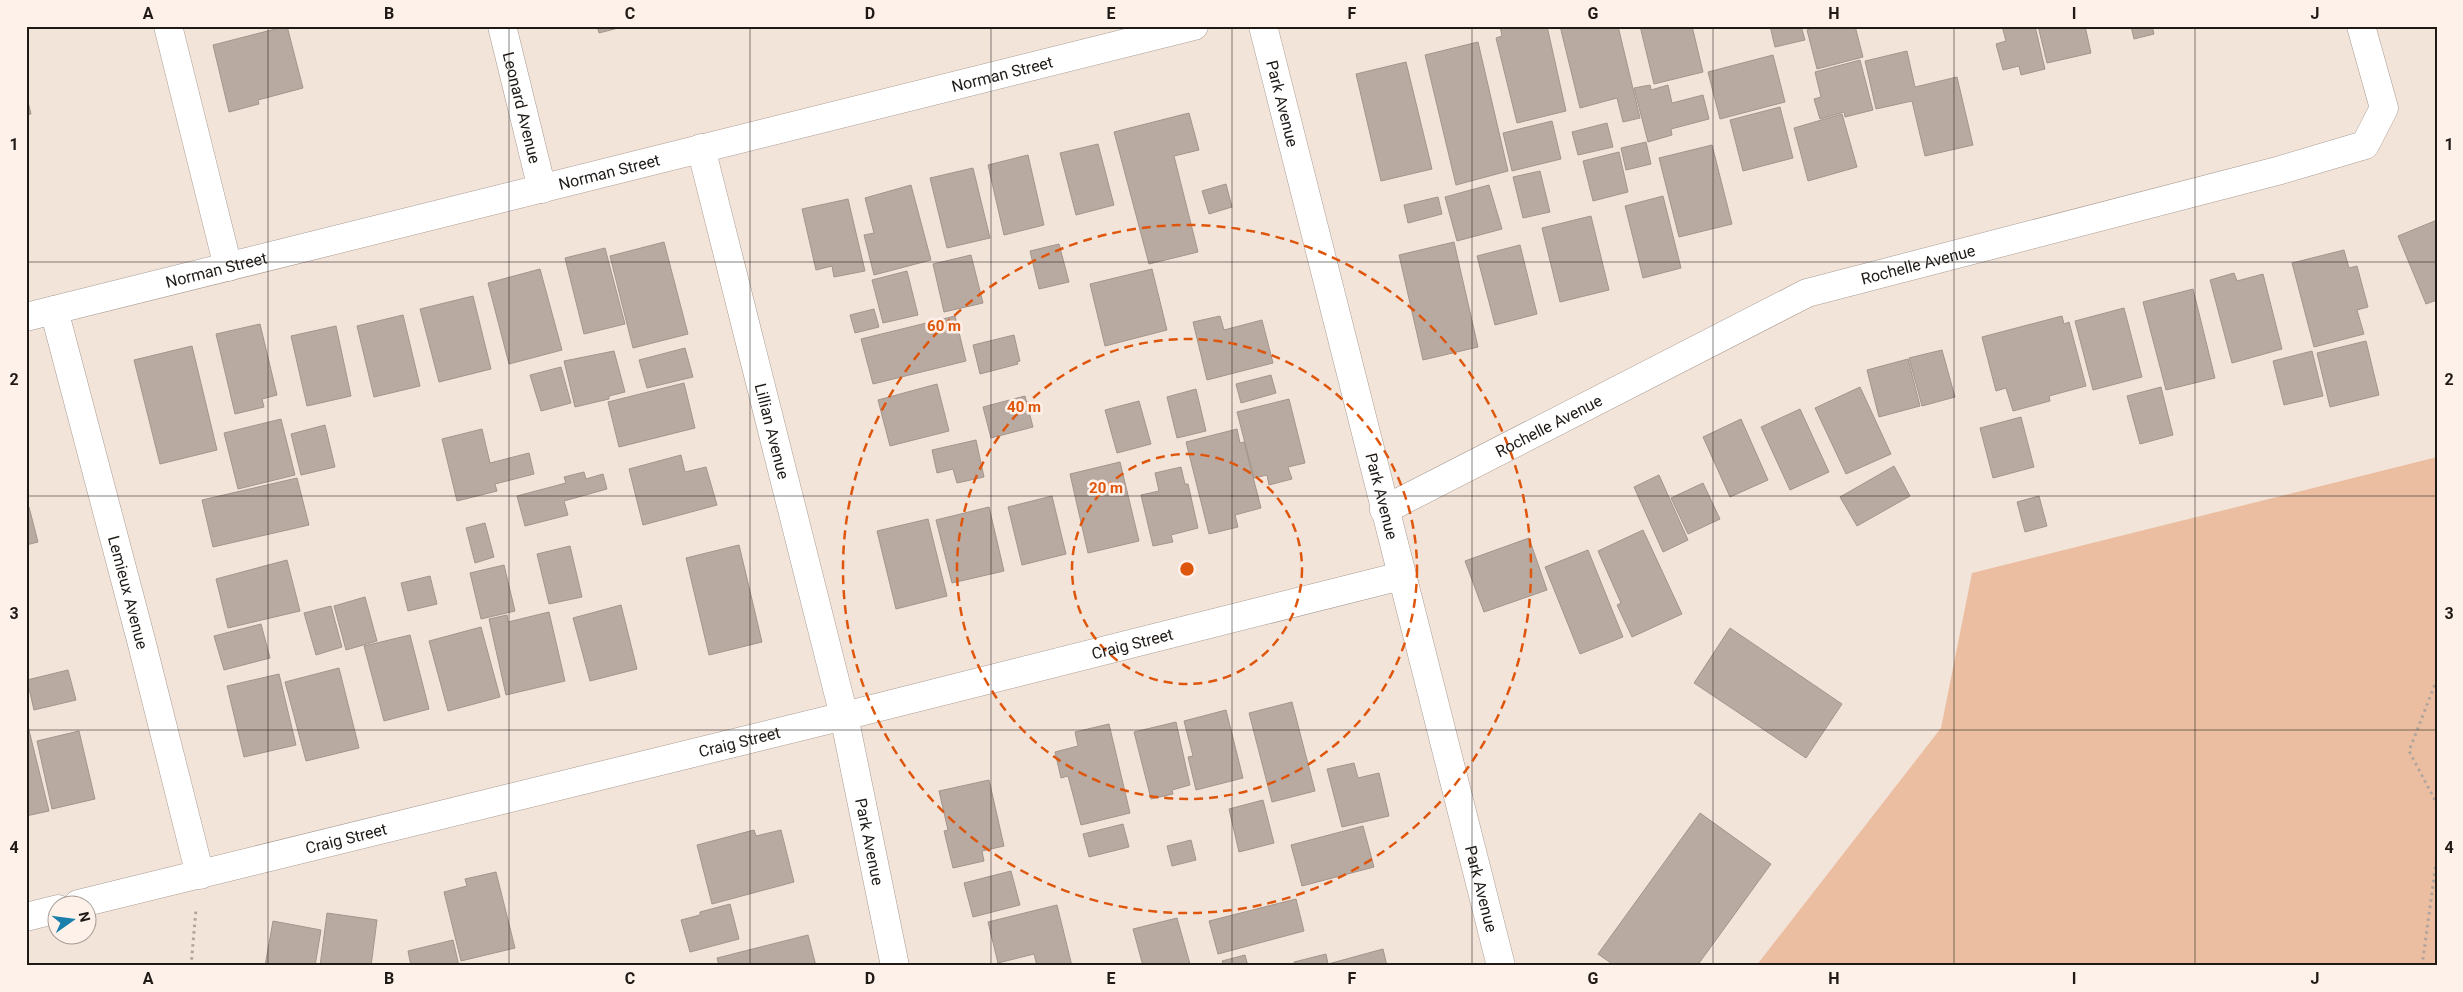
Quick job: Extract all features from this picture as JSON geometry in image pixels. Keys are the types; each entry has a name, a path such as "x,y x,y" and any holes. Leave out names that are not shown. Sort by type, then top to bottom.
{"street":[{"path":"168,26 228,267"},
{"name":"Leonard Avenue","path":"502,26 542,189"},
{"name":"Norman Street","path":"26,317 1194,26"},
{"name":"Park Avenue","path":"1263,26 1501,966"},
{"name":"Rochelle Avenue","path":"1384,510 1807,293 2277,172 2366,144 2384,108 2361,26"},
{"name":"Lillian Avenue","path":"701,148 844,716"},
{"name":"Lemieux Avenue","path":"54,310 141,640 200,875"},
{"name":"Craig Street","path":"98,899 844,716 1401,576"},
{"name":"Park Avenue","path":"844,716 895,966"},
{"path":"26,917 48,912"}],"path":[{"path":"2437,679 2409,751 2437,804"},
{"path":"2422,966 2437,856"},
{"path":"191,966 200,875"}],"shaded area":[{"path":"2437,457 2437,966 1756,966 1941,728 1972,573"}],"building":[{"path":"287,26 303,88 258,100 259,104 229,112 213,45"},
{"path":"597,26 626,26 599,33"},
{"path":"1500,26 1547,26 1566,111 1517,123 1496,38 1502,36"},
{"path":"1560,26 1618,26 1640,118 1623,122 1617,98 1580,108"},
{"path":"1640,26 1692,26 1703,72 1654,84"},
{"path":"1770,26 1801,26 1805,40 1775,47"},
{"path":"1820,26 1855,26 1863,57 1817,69 1807,30"},
{"path":"2002,26 2035,26 2045,69 2021,75 2019,66 2003,70 1996,44 2006,41"},
{"path":"2038,26 2085,26 2091,53 2047,63"},
{"path":"2131,26 2152,26 2154,34 2134,39"},
{"path":"1478,42 1508,171 1456,185 1425,55"},
{"path":"1907,51 1915,87 1957,77 1973,145 1925,156 1912,101 1876,109 1865,61"},
{"path":"1773,55 1785,102 1720,119 1708,72"},
{"path":"1860,60 1873,110 1845,117 1844,112 1820,119 1814,99 1821,97 1815,72"},
{"path":"1406,62 1432,169 1381,181 1356,74"},
{"path":"1650,85 1651,90 1668,85 1672,103 1703,95 1709,119 1671,129 1672,135 1648,142 1634,88"},
{"path":"26,94 31,114 26,115"},
{"path":"1780,107 1793,158 1743,171 1730,120"},
{"path":"1189,113 1199,150 1174,156 1198,252 1149,264 1114,132"},
{"path":"1842,114 1857,167 1808,181 1794,128"},
{"path":"1552,121 1561,159 1512,171 1503,133"},
{"path":"1607,123 1613,147 1578,155 1572,132"},
{"path":"1646,142 1651,164 1626,170 1621,148"},
{"path":"1098,144 1114,205 1076,215 1060,153"},
{"path":"1712,145 1732,224 1679,237 1659,158"},
{"path":"1619,152 1628,192 1593,201 1583,161"},
{"path":"1028,155 1044,225 1004,235 988,165"},
{"path":"973,168 990,238 947,248 930,178"},
{"path":"1540,171 1550,212 1523,218 1513,177"},
{"path":"1226,184 1232,207 1209,214 1202,191"},
{"path":"911,185 931,260 874,275 864,235 874,233 865,198"},
{"path":"1489,185 1502,229 1457,241 1445,197"},
{"path":"1663,196 1681,268 1643,278 1625,206"},
{"path":"1438,197 1442,214 1408,223 1404,205"},
{"path":"848,199 865,271 834,277 832,266 816,270 802,209"},
{"path":"1591,216 1609,290 1560,302 1542,228"},
{"path":"2437,220 2437,300 2426,304 2398,236"},
{"path":"664,242 688,334 633,348 610,256"},
{"path":"1454,242 1478,347 1423,360 1399,255"},
{"path":"1059,244 1069,282 1039,289 1030,251"},
{"path":"1520,245 1537,314 1495,325 1477,256"},
{"path":"605,248 625,324 584,334 565,258"},
{"path":"2344,250 2349,268 2357,266 2368,307 2357,310 2364,334 2314,347 2292,263"},
{"path":"971,255 983,303 944,312 933,264"},
{"path":"540,269 562,350 509,364 488,283"},
{"path":"1152,269 1167,330 1105,346 1090,284"},
{"path":"907,271 918,315 883,323 872,280"},
{"path":"2234,273 2237,281 2263,274 2282,349 2232,363 2210,280"},
{"path":"2193,289 2215,378 2166,390 2143,302"},
{"path":"473,296 491,369 439,382 420,309"},
{"path":"2124,308 2142,377 2093,390 2075,321"},
{"path":"874,309 879,327 855,333 850,315"},
{"path":"403,315 420,386 374,397 357,326"},
{"path":"955,316 966,361 873,384 861,339"},
{"path":"1220,316 1224,330 1262,320 1273,363 1207,380 1193,322"},
{"path":"2062,316 2064,324 2069,322 2086,386 2049,396 2050,401 2013,411 2006,388 1996,391 1982,337"},
{"path":"260,324 277,395 262,399 264,407 235,414 216,334"},
{"path":"336,326 351,396 307,406 291,336"},
{"path":"1014,335 1020,361 1017,362 1018,364 980,374 973,345"},
{"path":"2366,341 2379,395 2330,407 2317,353"},
{"path":"192,346 217,450 160,464 134,360"},
{"path":"685,348 693,377 647,388 639,360"},
{"path":"1942,350 1955,397 1922,406 1909,358"},
{"path":"614,351 625,392 609,396 609,399 575,407 564,361"},
{"path":"2312,351 2323,396 2284,405 2273,361"},
{"path":"1908,359 1920,406 1879,417 1867,370"},
{"path":"561,367 571,403 541,411 530,375"},
{"path":"1271,375 1276,393 1241,403 1236,384"},
{"path":"684,383 695,428 619,447 608,402"},
{"path":"937,384 949,431 890,446 878,400"},
{"path":"1860,387 1891,454 1846,474 1815,408"},
{"path":"2161,387 2173,435 2140,444 2127,396"},
{"path":"1196,389 1206,431 1177,438 1167,397"},
{"path":"1025,396 1033,427 991,438 983,407"},
{"path":"1289,399 1305,463 1288,467 1292,479 1269,485 1267,475 1254,478 1237,412"},
{"path":"1139,401 1151,444 1117,453 1105,410"},
{"path":"1800,409 1829,472 1790,490 1761,427"},
{"path":"2021,417 2034,467 1993,478 1980,428"},
{"path":"281,419 295,475 238,489 224,433"},
{"path":"1741,419 1768,480 1730,497 1703,437"},
{"path":"325,425 335,467 301,475 291,434"},
{"path":"482,429 490,463 529,453 534,474 495,484 497,491 457,501 442,439"},
{"path":"1237,429 1240,443 1244,442 1261,508 1235,515 1238,527 1209,534 1186,442"},
{"path":"976,440 984,477 957,483 953,469 937,473 932,450"},
{"path":"681,455 685,472 706,467 717,505 643,525 629,469"},
{"path":"1120,462 1139,541 1088,553 1070,474"},
{"path":"1894,466 1910,496 1857,526 1840,497"},
{"path":"1181,467 1185,484 1188,484 1198,528 1171,535 1173,542 1153,546 1141,495 1159,491 1155,473"},
{"path":"584,472 586,479 603,474 607,489 564,501 568,515 525,526 517,496 566,483 564,477"},
{"path":"1659,475 1688,540 1663,552 1634,487"},
{"path":"297,478 309,525 213,547 202,500"},
{"path":"1703,483 1720,519 1688,534 1671,498"},
{"path":"1052,496 1066,554 1022,565 1008,507"},
{"path":"2039,496 2047,526 2025,532 2017,502"},
{"path":"29,507 38,542 26,545 26,508"},
{"path":"989,507 1004,571 952,583 936,520"},
{"path":"928,519 947,596 896,609 877,531"},
{"path":"485,523 494,557 475,563 466,528"},
{"path":"1643,530 1682,614 1632,637 1617,605 1621,603 1598,551"},
{"path":"1529,538 1547,590 1484,612 1465,561"},
{"path":"739,545 762,642 709,655 686,558"},
{"path":"570,546 582,597 549,604 537,554"},
{"path":"1588,550 1623,637 1580,654 1545,567"},
{"path":"287,560 300,611 228,628 216,579"},
{"path":"504,565 515,611 481,619 470,573"},
{"path":"430,576 437,604 408,611 401,583"},
{"path":"365,597 377,641 346,650 334,606"},
{"path":"621,605 637,669 590,681 573,618"},
{"path":"331,606 342,647 316,655 304,613"},
{"path":"549,612 565,681 506,695 489,619 507,615 508,622"},
{"path":"261,624 270,658 224,670 214,636"},
{"path":"481,627 500,697 448,711 429,641"},
{"path":"1730,628 1842,704 1806,758 1694,683"},
{"path":"410,635 429,709 384,721 364,646"},
{"path":"339,668 359,748 306,761 285,682"},
{"path":"68,670 76,700 34,710 27,680"},
{"path":"279,674 296,745 244,757 227,686"},
{"path":"1292,702 1315,791 1272,802 1249,713"},
{"path":"1226,710 1243,778 1196,790 1188,757 1193,756 1184,721"},
{"path":"26,718 49,811 26,816"},
{"path":"1176,722 1190,785 1172,790 1173,794 1151,799 1134,732"},
{"path":"1109,724 1130,813 1081,825 1068,776 1061,778 1055,752 1078,746 1075,732"},
{"path":"79,731 95,799 52,809 37,741"},
{"path":"1354,763 1358,778 1379,773 1389,816 1342,827 1327,769"},
{"path":"989,780 1004,846 982,851 984,861 953,868 944,831 948,830 939,791"},
{"path":"1263,800 1274,843 1239,852 1229,809"},
{"path":"1700,813 1771,864 1697,966 1615,966 1598,954"},
{"path":"1123,824 1129,847 1089,857 1083,834"},
{"path":"1363,826 1374,867 1302,886 1291,845"},
{"path":"754,830 756,836 781,830 794,882 712,904 697,845"},
{"path":"1191,840 1196,860 1172,866 1167,846"},
{"path":"1011,871 1020,905 973,917 964,883"},
{"path":"496,872 515,948 461,961 444,892 467,886 465,879"},
{"path":"1296,899 1304,931 1218,954 1209,921"},
{"path":"730,904 739,939 690,952 681,920 700,915 700,912"},
{"path":"1057,905 1072,966 1037,966 1034,954 998,963 988,922"},
{"path":"327,913 377,920 371,966 320,966"},
{"path":"1177,918 1190,964 1143,966 1133,929"},
{"path":"273,921 321,930 315,966 265,966"},
{"path":"808,935 816,966 719,966 717,958"},
{"path":"453,940 459,966 411,966 408,951"},
{"path":"1383,949 1387,966 1295,966 1294,962 1326,954 1328,964"},
{"path":"1245,955 1248,966 1224,966 1222,961"}]}
